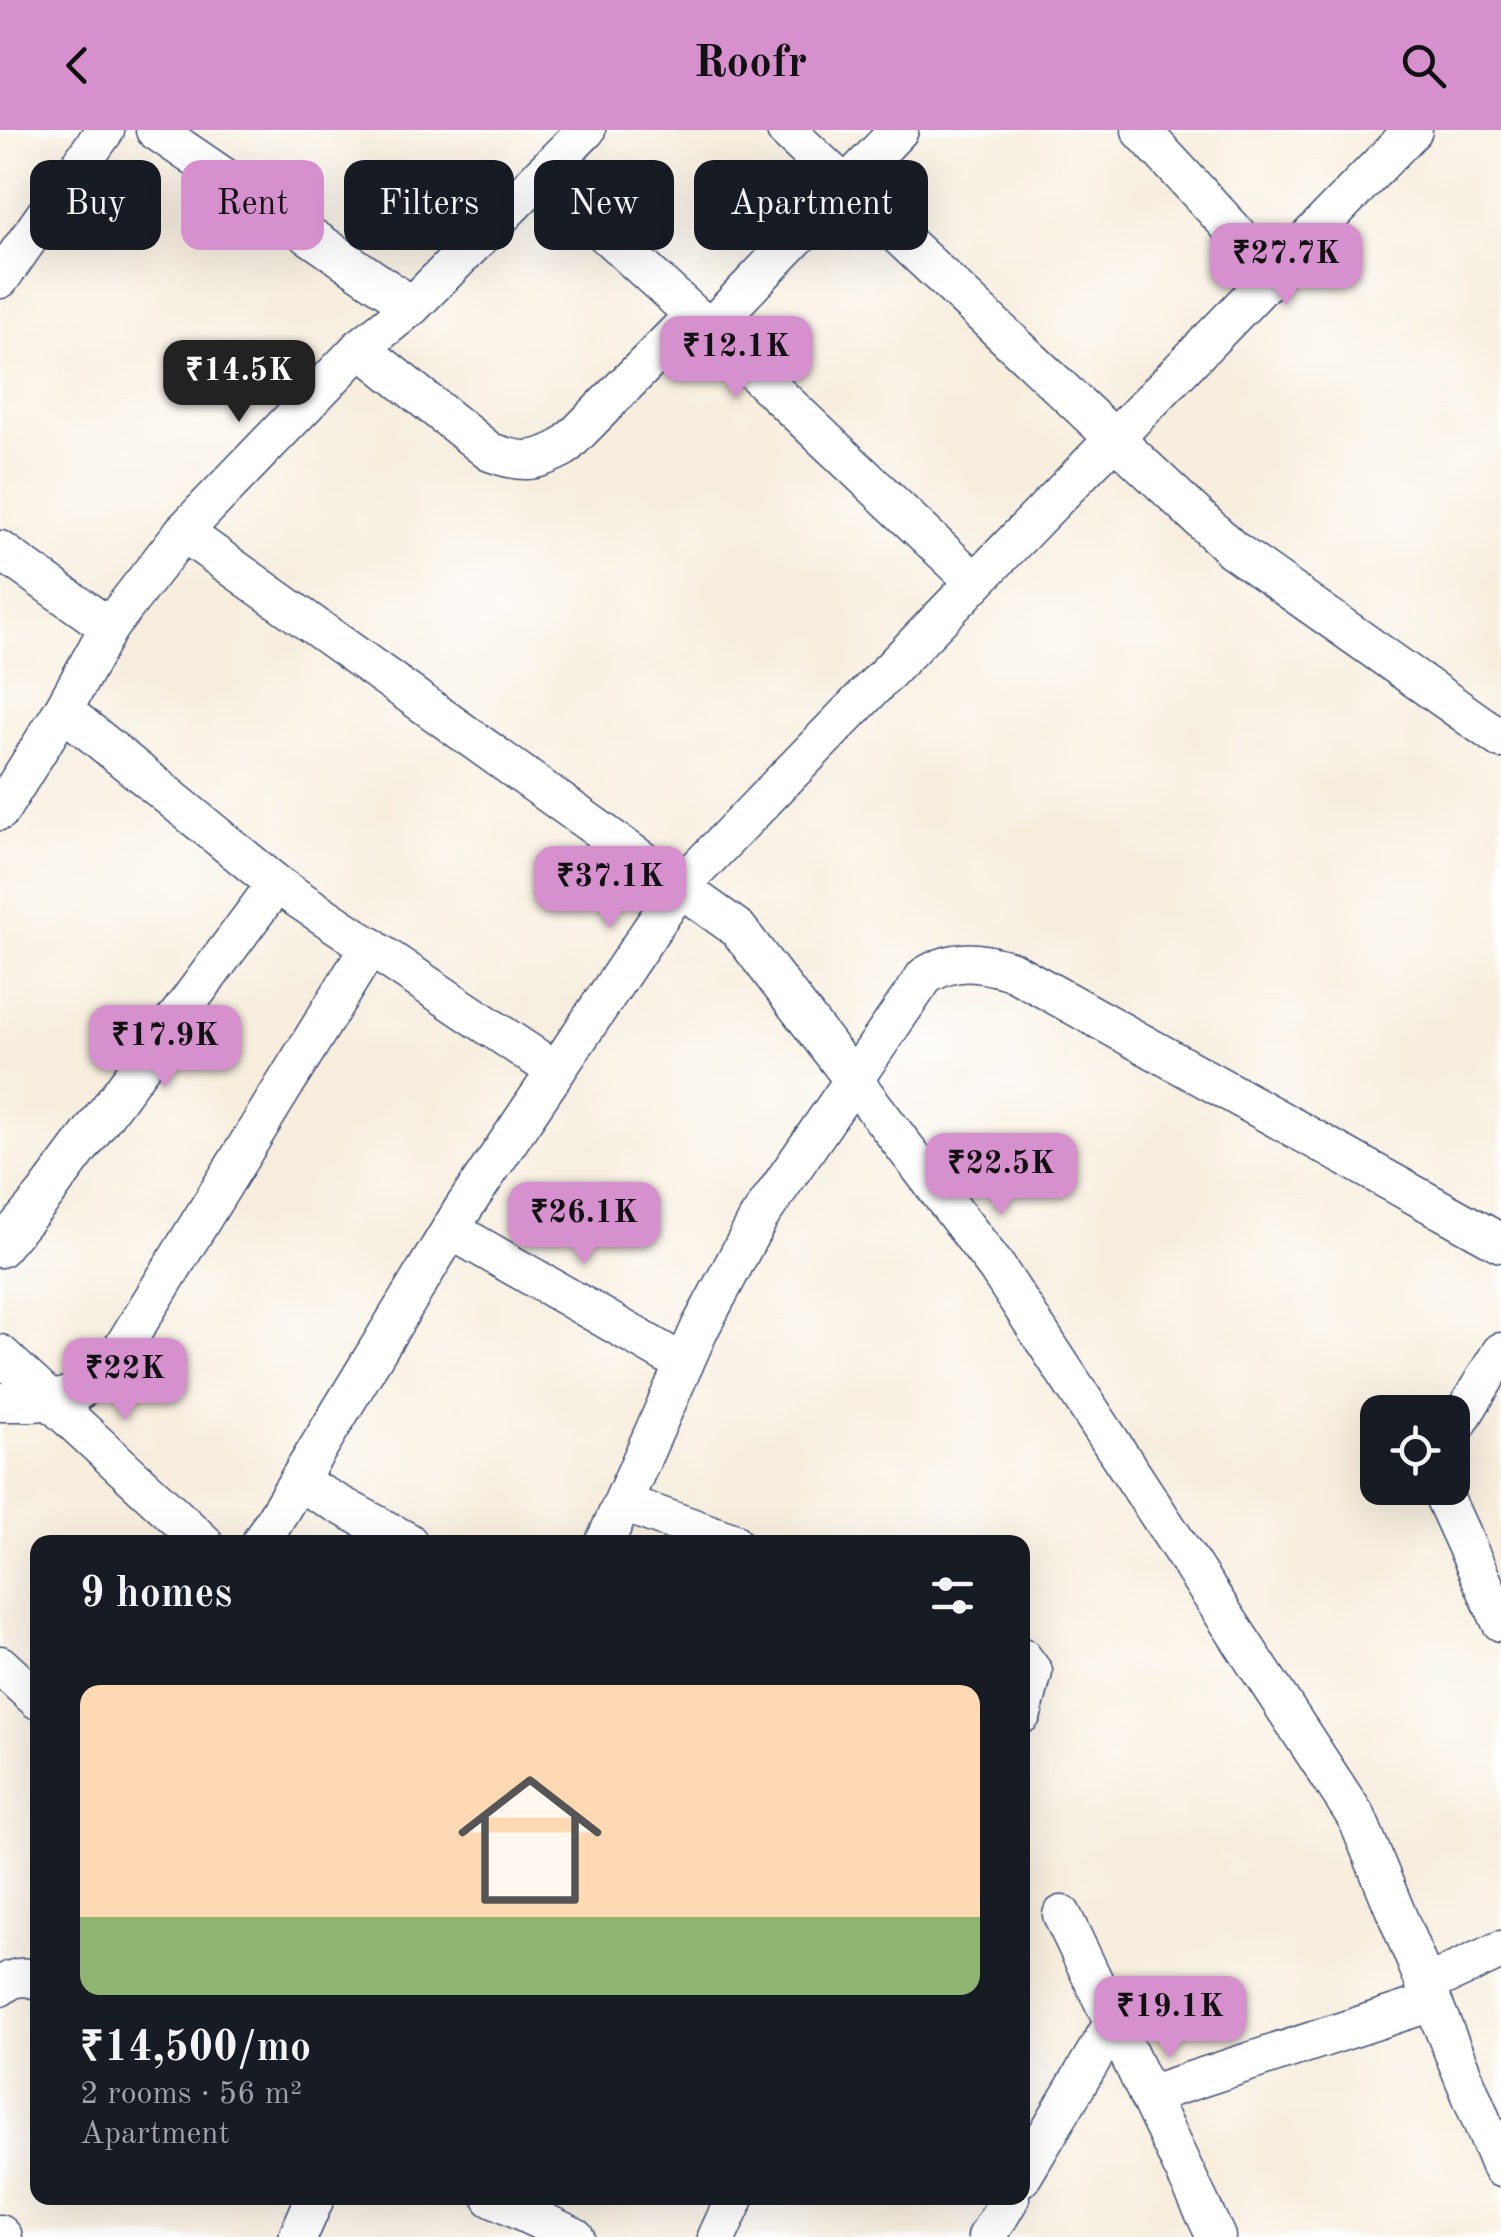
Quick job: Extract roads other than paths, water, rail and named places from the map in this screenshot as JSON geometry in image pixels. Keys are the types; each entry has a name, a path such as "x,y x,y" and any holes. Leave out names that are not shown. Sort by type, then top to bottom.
{"street":[{"path":"0,279 105,130"},
{"path":"155,130 412,306"},
{"path":"555,160 583,130"},
{"path":"786,130 818,160"},
{"path":"869,160 898,130"},
{"path":"1141,130 1273,273"},
{"path":"264,1535 451,1230 680,887 1413,130"},
{"path":"0,811 64,710 110,627 183,532 360,348 412,306 534,182"},
{"path":"623,250 974,581"},
{"path":"360,348 490,452 515,461 542,460 564,448 777,250"},
{"path":"913,250 1232,549 1501,739"},
{"path":"183,532 738,929 996,1268 1357,1818 1501,2168"},
{"path":"0,550 110,627"},
{"path":"64,710 276,884 556,1071"},
{"path":"0,1248 45,1195 276,884"},
{"path":"0,1402 68,1397 95,1381 122,1350 370,946"},
{"path":"609,1535 684,1364 758,1219 924,976 945,963 984,962 1012,970 1501,1243"},
{"path":"451,1230 684,1364"},
{"path":"1470,1403 1501,1352"},
{"path":"0,1354 196,1535"},
{"path":"298,1482 395,1535"},
{"path":"623,1502 713,1535"},
{"path":"1448,1505 1501,1622"},
{"path":"0,1665 30,1693"},
{"path":"1062,1914 1216,2237"},
{"path":"1148,2094 1429,1993 1501,1950"},
{"path":"0,1987 8,1980 30,1977"},
{"path":"1030,2163 1114,2022"},
{"path":"298,2237 312,2205"},
{"path":"507,2205 575,2237"},
{"path":"717,2237 732,2205"},
{"path":"987,2237 1006,2205"}]}
